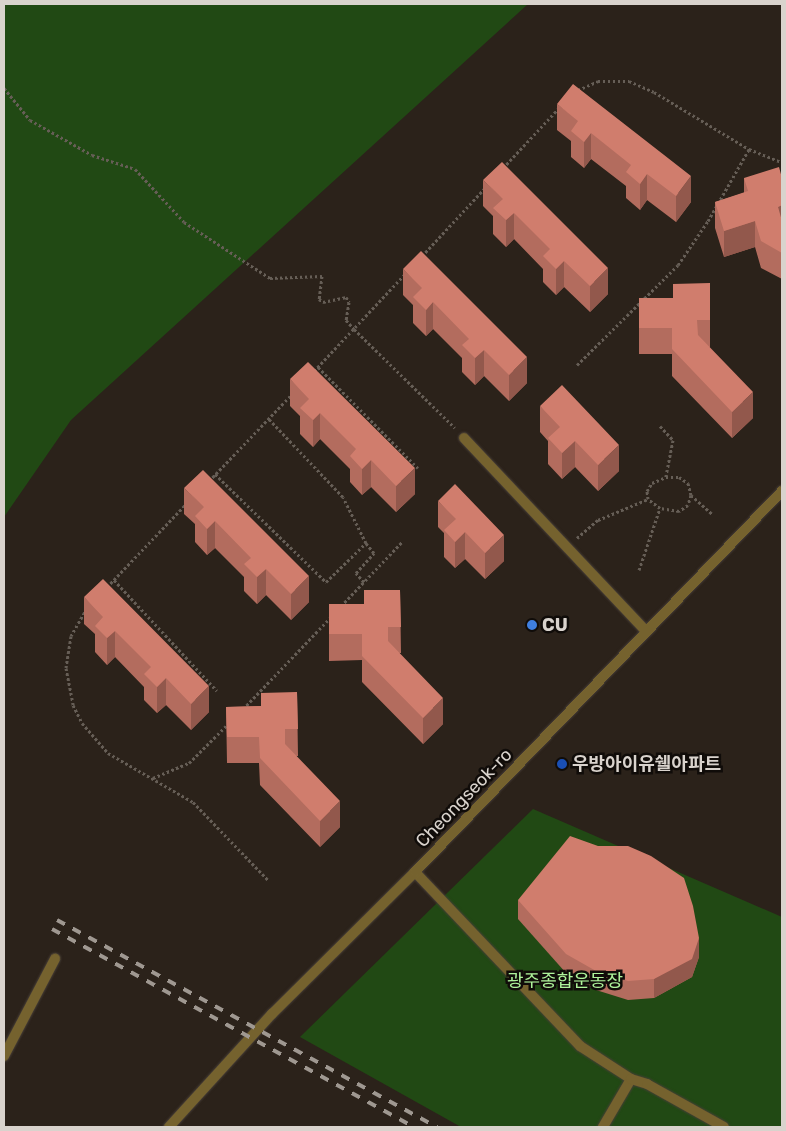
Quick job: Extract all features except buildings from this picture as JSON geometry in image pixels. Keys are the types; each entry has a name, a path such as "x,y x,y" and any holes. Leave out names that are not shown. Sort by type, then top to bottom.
{"street":[{"path":"464,438 646,631"},
{"name":"Cheongseok-ro","path":"169,1127 272,1014 415,872 782,491"},
{"path":"415,872 580,1046 631,1079 647,1084 724,1127"},
{"path":"4,1056 55,960"},
{"path":"602,1127 631,1079"}],"path":[{"path":"573,94 598,81 629,80 749,149 782,162"},
{"path":"4,88 30,120 92,154 135,169 184,222 270,278 322,276 319,299 323,302 346,298 349,302 346,320 464,438"},
{"path":"501,170 561,106"},
{"path":"577,364 678,265 708,221 749,149"},
{"path":"421,257 488,185"},
{"path":"312,373 407,271"},
{"path":"318,366 418,468"},
{"path":"202,488 300,386"},
{"path":"268,418 342,497 366,543 374,553 356,573 364,582"},
{"path":"660,426 673,440 666,477"},
{"path":"215,474 326,582 366,543"},
{"path":"666,477 684,480 688,484 691,495 688,505 679,511 660,508 648,499 647,491 652,484 666,477"},
{"path":"103,591 195,495"},
{"path":"691,495 712,514"},
{"path":"566,547 598,520 648,499"},
{"path":"640,570 660,508"},
{"path":"240,712 402,542"},
{"path":"114,580 217,690"},
{"path":"92,603 77,623 67,652 68,687 73,705 82,723 108,753 193,802 209,816 268,880"},
{"path":"153,778 189,763 232,719"}],"green space":[{"path":"4,4 528,4 71,420 4,517"},
{"name":"광주종합운동장","path":"533,809 782,917 782,1127 461,1127 300,1037"}],"railway":[{"path":"57,920 437,1127"},
{"path":"52,929 413,1127"}],"place":[{"name":"CU","path":"532,625"},
{"name":"우방아이유쉘아파트","path":"562,764"}]}
